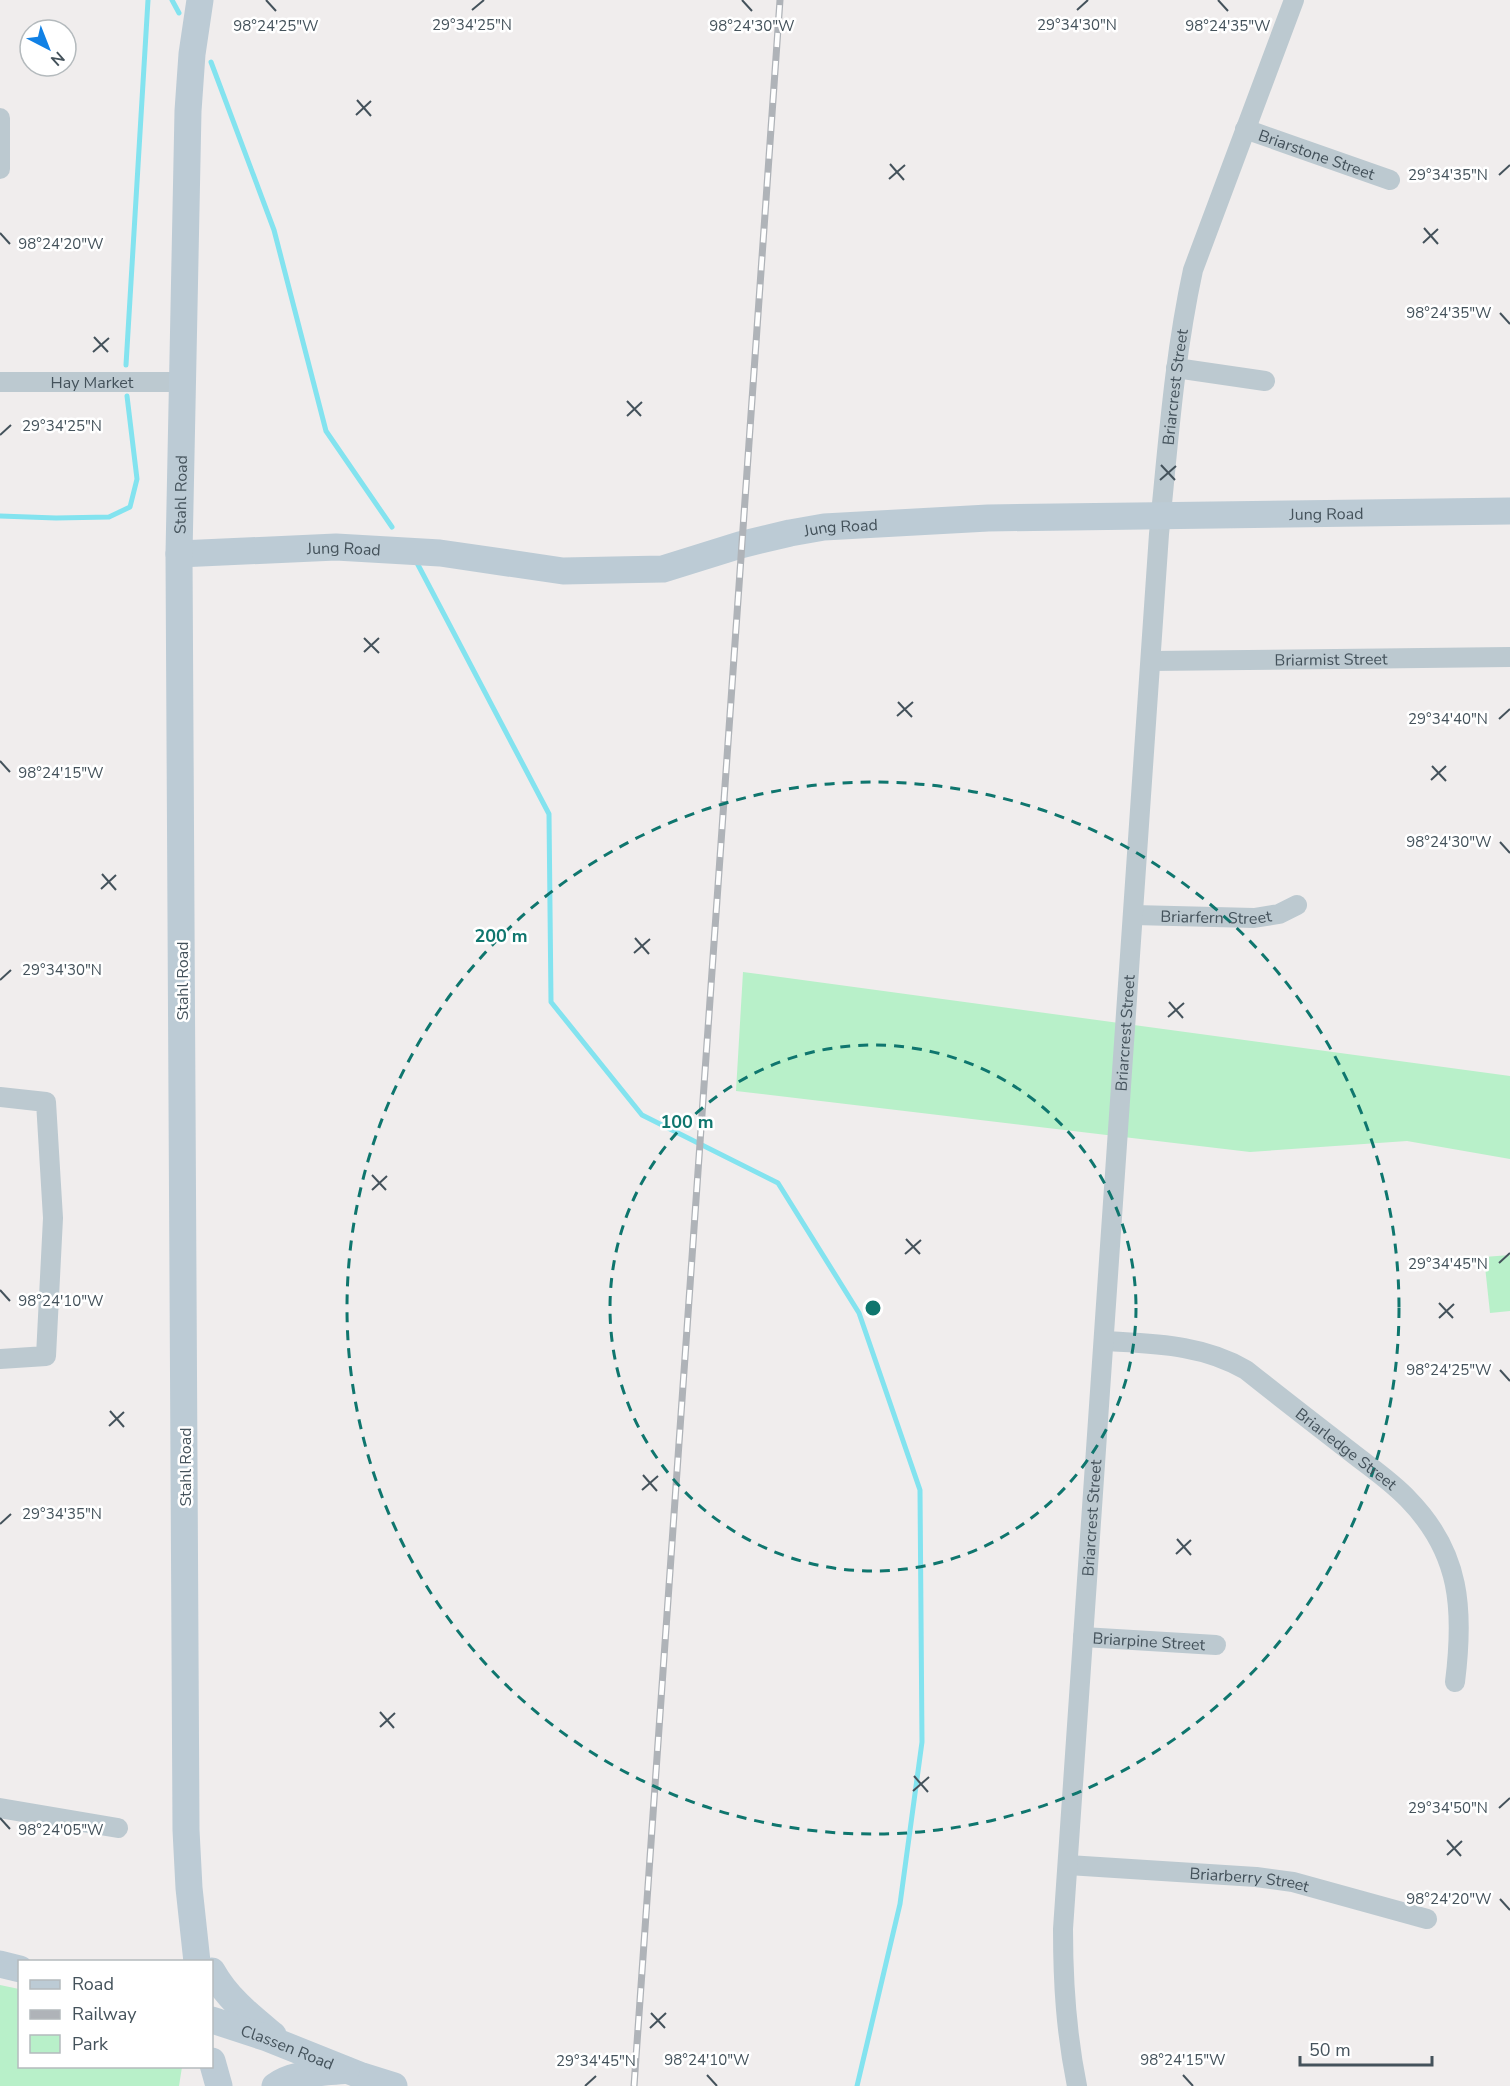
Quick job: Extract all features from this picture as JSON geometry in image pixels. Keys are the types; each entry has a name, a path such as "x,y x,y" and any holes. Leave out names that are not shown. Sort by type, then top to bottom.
{"street":[{"name":"Stahl Road","path":"194,1952 186,1830 179,554 188,111 192,54 200,0"},
{"name":"Briarcrest Street","path":"1077,2086 1069,2046 1063,1987 1063,1929 1161,515 1176,368 1183,314 1193,270 1294,0"},
{"path":"0,118 0,169"},
{"name":"Briarstone Street","path":"1245,129 1390,180"},
{"path":"1176,368 1265,381"},
{"name":"Hay Market","path":"0,382 183,382"},
{"name":"Jung Road","path":"179,554 347,548 440,553 563,572 652,569 683,564 740,545 824,527 979,518 1510,511"},
{"name":"Briarmist Street","path":"1151,661 1510,657"},
{"name":"Briarfern Street","path":"1134,915 1254,918 1279,914 1297,905"},
{"path":"0,1097 46,1102 53,1218 46,1356 0,1359"},
{"name":"Briarledge Street","path":"1104,1341 1190,1348 1232,1362 1246,1370 1406,1497 1435,1534 1454,1578 1460,1615 1455,1682"},
{"name":"Briarpine Street","path":"1083,1636 1216,1645"},
{"path":"0,1808 117,1828"},
{"name":"Briarberry Street","path":"1068,1865 1257,1877 1293,1882 1427,1918"},
{"path":"0,1964 18,1968"},
{"path":"213,1973 219,1985 239,2007 286,2045"},
{"name":"Classen Road","path":"213,2020 394,2086"},
{"path":"213,2065 219,2086"},
{"path":"275,2086 296,2076 348,2070"}],"green space":[{"path":"743,972 1510,1076 1510,1159 1407,1141 1250,1152 736,1091"},
{"path":"1510,1255 1510,1311 1490,1313 1484,1257"},
{"path":"0,1985 18,1989 18,2068 182,2068 179,2086 0,2086"}],"waterway":[{"path":"126,365 148,0"},
{"path":"172,0 179,13"},
{"path":"211,62 274,230 326,431 392,527"},
{"path":"0,516 109,517 130,507 137,479 127,396"},
{"path":"416,561 549,814 551,1002 642,1115 778,1183 859,1313 920,1490 922,1742 900,1904 857,2086"}],"railway":[{"path":"634,2086 780,0"}]}
